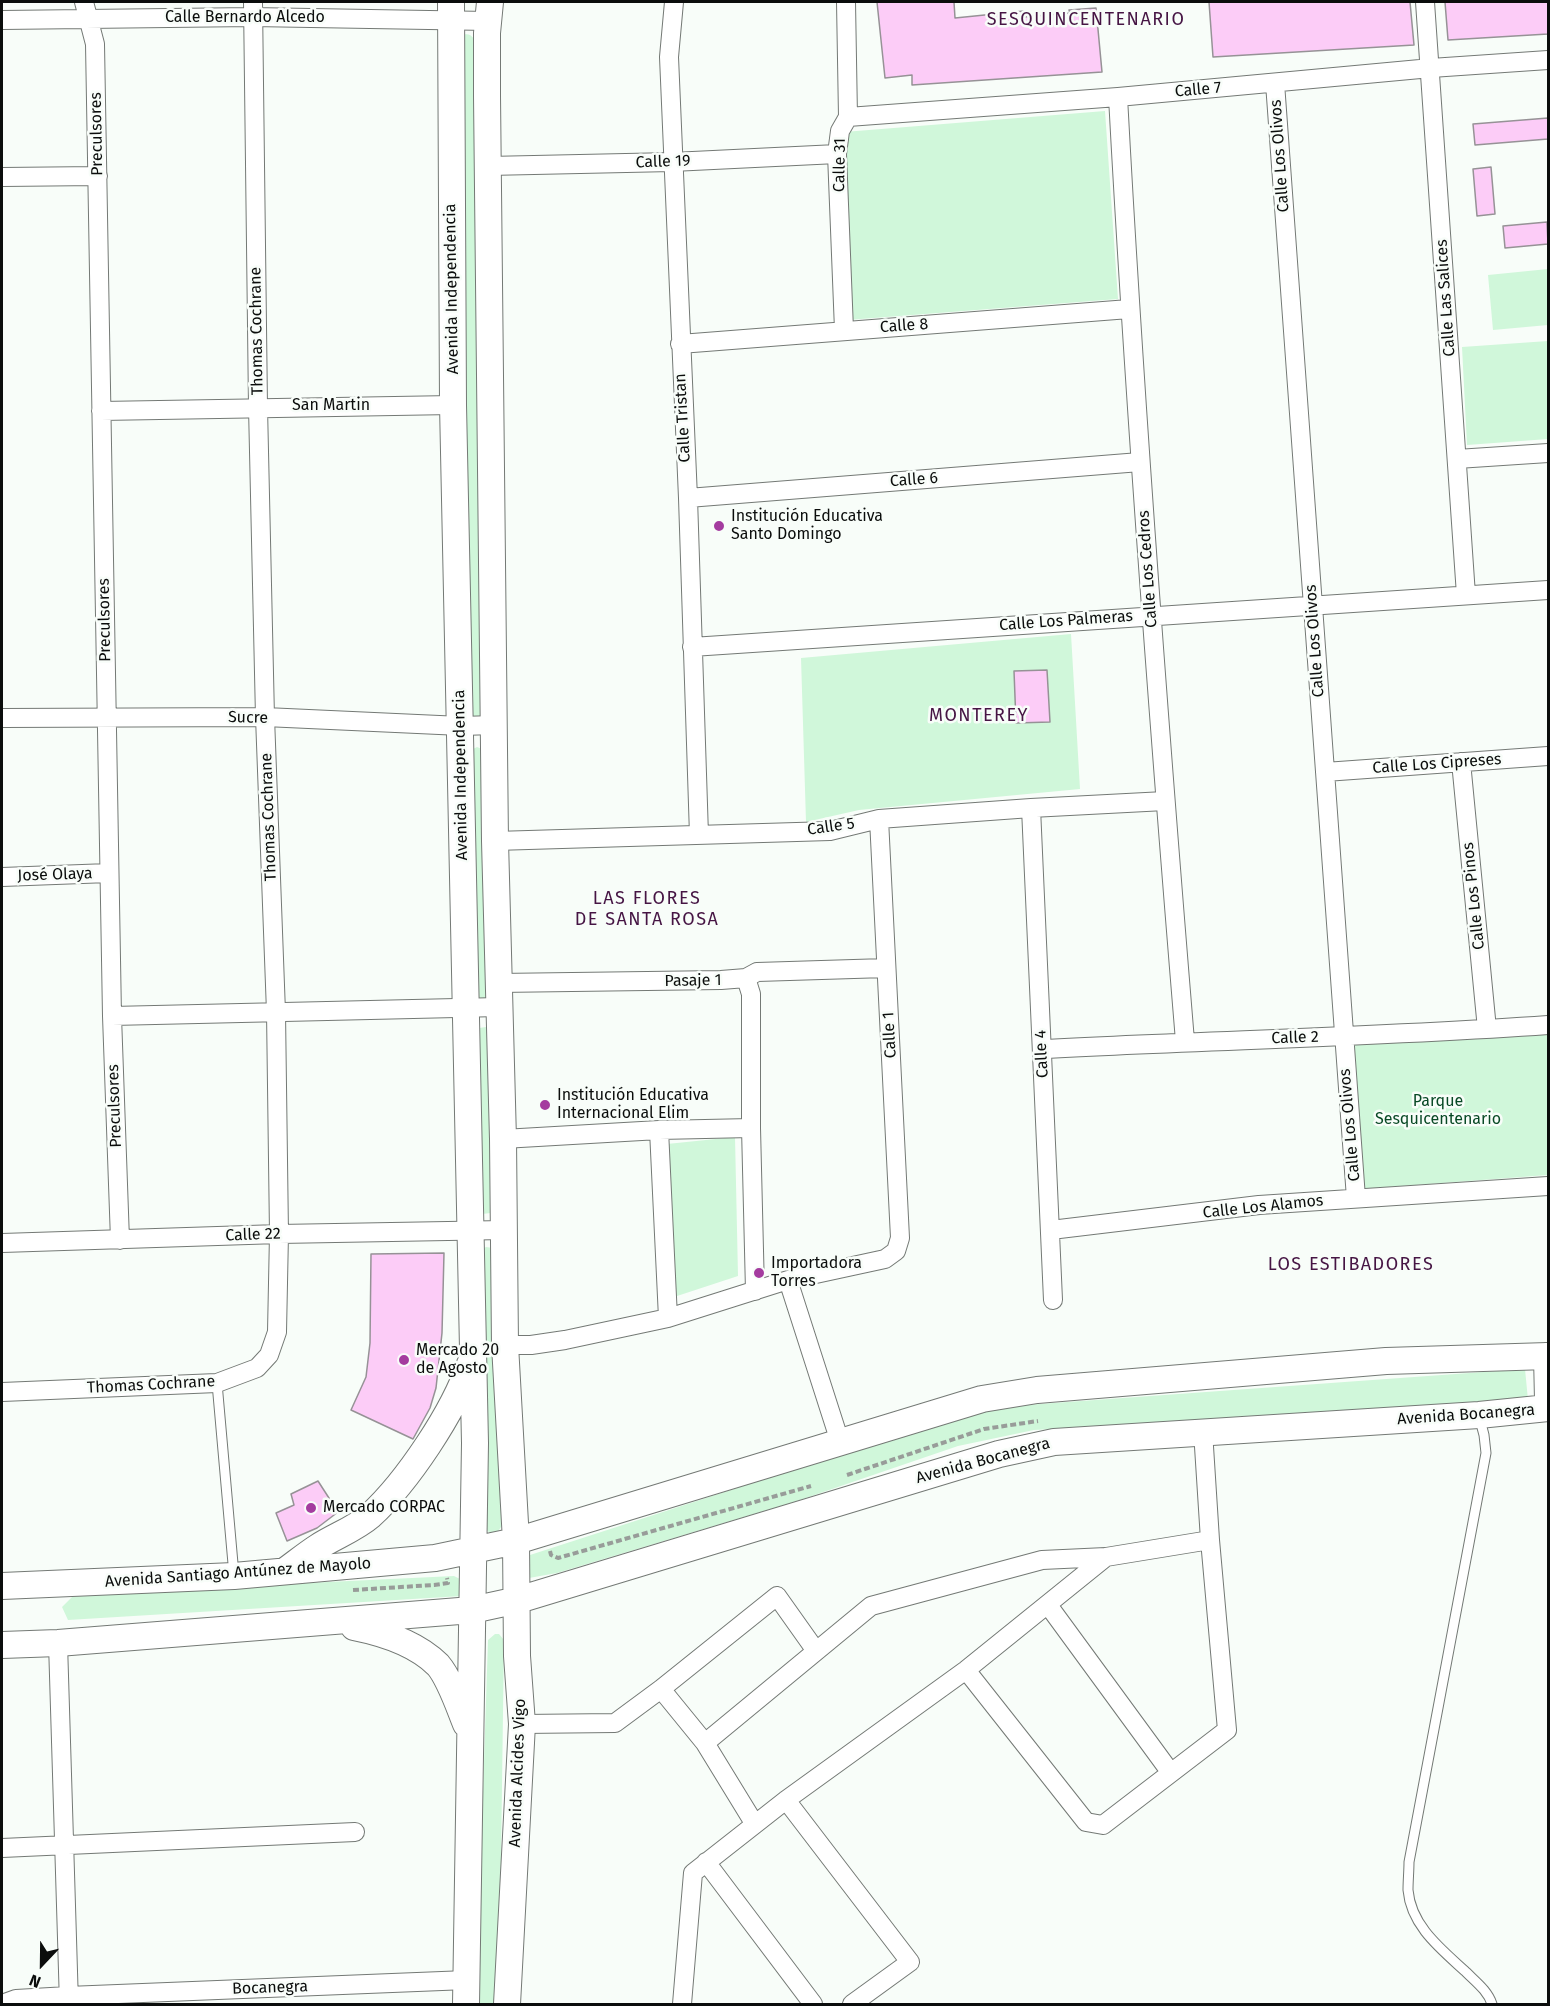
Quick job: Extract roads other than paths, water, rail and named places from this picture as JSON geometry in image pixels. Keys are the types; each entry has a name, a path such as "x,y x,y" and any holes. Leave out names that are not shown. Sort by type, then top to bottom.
{"street":[{"name":"Calle Tristan","path":"674,2 669,57 672,162 688,498 699,835"},
{"name":"Calle 31","path":"844,330 837,154 840,131 848,117 846,2"},
{"name":"Calle Las Salices","path":"1425,2 1466,595"},
{"name":"Thomas Cochrane","path":"2,1392 217,1383 257,1368 269,1354 277,1332 279,1234 276,1012 258,407 253,9"},
{"name":"Calle Bernardo Alcedo","path":"2,20 86,10 489,11"},
{"name":"Preculsores","path":"86,10 95,44 111,1016 120,1240"},
{"name":"Avenida Independencia","path":"450,11 453,405 473,1353 473,1549"},
{"name":"Avenida Independencia","path":"489,11 488,166 495,841 503,1139 505,1345 516,1541"},
{"name":"Calle 7","path":"848,117 1118,97 1431,68 1548,60"},
{"name":"Calle Los Olivos","path":"1275,83 1356,1198"},
{"name":"Calle Los Cedros","path":"1118,97 1129,309 1185,1041"},
{"name":"Calle 19","path":"488,166 672,162 837,154"},
{"path":"2,177 98,176"},
{"name":"Calle 8","path":"680,344 1129,309"},
{"name":"San Martin","path":"101,411 453,405"},
{"path":"1457,459 1548,453"},
{"name":"Calle 6","path":"688,498 1140,462"},
{"name":"Calle Los Palmeras","path":"692,647 1548,590"},
{"name":"Sucre","path":"2,718 266,717 460,726 495,725"},
{"name":"Calle Los Cipreses","path":"1325,772 1548,756"},
{"name":"Calle Los Pinos","path":"1461,762 1487,1029"},
{"name":"Calle 5","path":"495,841 830,831 879,819 1165,801"},
{"name":"Calle 4","path":"1031,808 1053,1300"},
{"name":"Calle 1","path":"788,1280 885,1259 896,1251 900,1238 879,819"},
{"name":"José Olaya","path":"2,877 109,873"},
{"name":"Pasaje 1","path":"111,1016 466,1007 498,995 746,978 757,972 886,968"},
{"path":"746,978 751,994 751,1128 755,1291"},
{"name":"Calle 2","path":"1042,1049 1548,1025"},
{"path":"503,1139 659,1130 751,1128"},
{"path":"659,1130 668,1318"},
{"name":"Calle Los Alamos","path":"1050,1230 1259,1205 1548,1186"},
{"name":"Calle 22","path":"2,1243 279,1234 504,1230"},
{"path":"505,1345 531,1345 565,1340 668,1318 788,1280 840,1442"},
{"path":"285,1572 318,1547 369,1517 409,1472 449,1411 465,1380 473,1353"},
{"path":"466,1992 473,1549 516,1541 982,1398 1037,1390 1386,1361 1548,1356 1548,1400"},
{"name":"Avenida Bocanegra","path":"472,1610 518,1600 999,1454 1054,1442 1479,1415 1548,1408"},
{"path":"966,1670 1086,1821 1103,1825 1227,1730 1203,1431"},
{"path":"705,1743 871,1606 1042,1560 1106,1557 1210,1540"},
{"name":"Avenida Alcides Vigo","path":"507,2004 522,1724 516,1541"},
{"name":"Avenida Santiago Antúnez de Mayolo","path":"2,1586 285,1572 435,1558 473,1549"},
{"path":"682,2004 693,1873 754,1823 966,1670 1106,1557"},
{"path":"522,1724 615,1723 777,1596 816,1651"},
{"path":"1048,1605 1171,1773"},
{"path":"2,1645 58,1643 472,1610"},
{"path":"331,1621 383,1633 417,1649 439,1666 454,1695 470,1736"},
{"path":"58,1643 69,2000"},
{"path":"661,1689 705,1743 754,1823"},
{"path":"786,1800 910,1962 852,2004"},
{"path":"2,1848 355,1832"},
{"path":"706,1862 813,2004"},
{"name":"Bocanegra","path":"2,2004 16,1999 69,2000 466,1992"}],"lane":[{"path":"217,1383 234,1576"},
{"path":"1479,1415 1486,1453 1409,1862 1408,1891 1415,1916 1430,1939 1478,1983 1490,1997 1492,2004"}],"place":[{"name":"Institución Educativa Santo Domingo","path":"719,526"},
{"name":"Institución Educativa Internacional Elim","path":"545,1105"},
{"name":"Importadora Torres","path":"759,1273"},
{"name":"Mercado 20 de Agosto","path":"404,1360"},
{"name":"Mercado CORPAC","path":"311,1508"}],"district":[{"name":"SESQUINCENTENARIO","path":"1086,20"},
{"name":"MONTEREY","path":"979,716"},
{"name":"LAS FLORES DE SANTA ROSA","path":"647,909"},
{"name":"LOS ESTIBADORES","path":"1351,1265"}],"park label":[{"name":"Parque Sesquicentenario","path":"1438,1111"}]}
